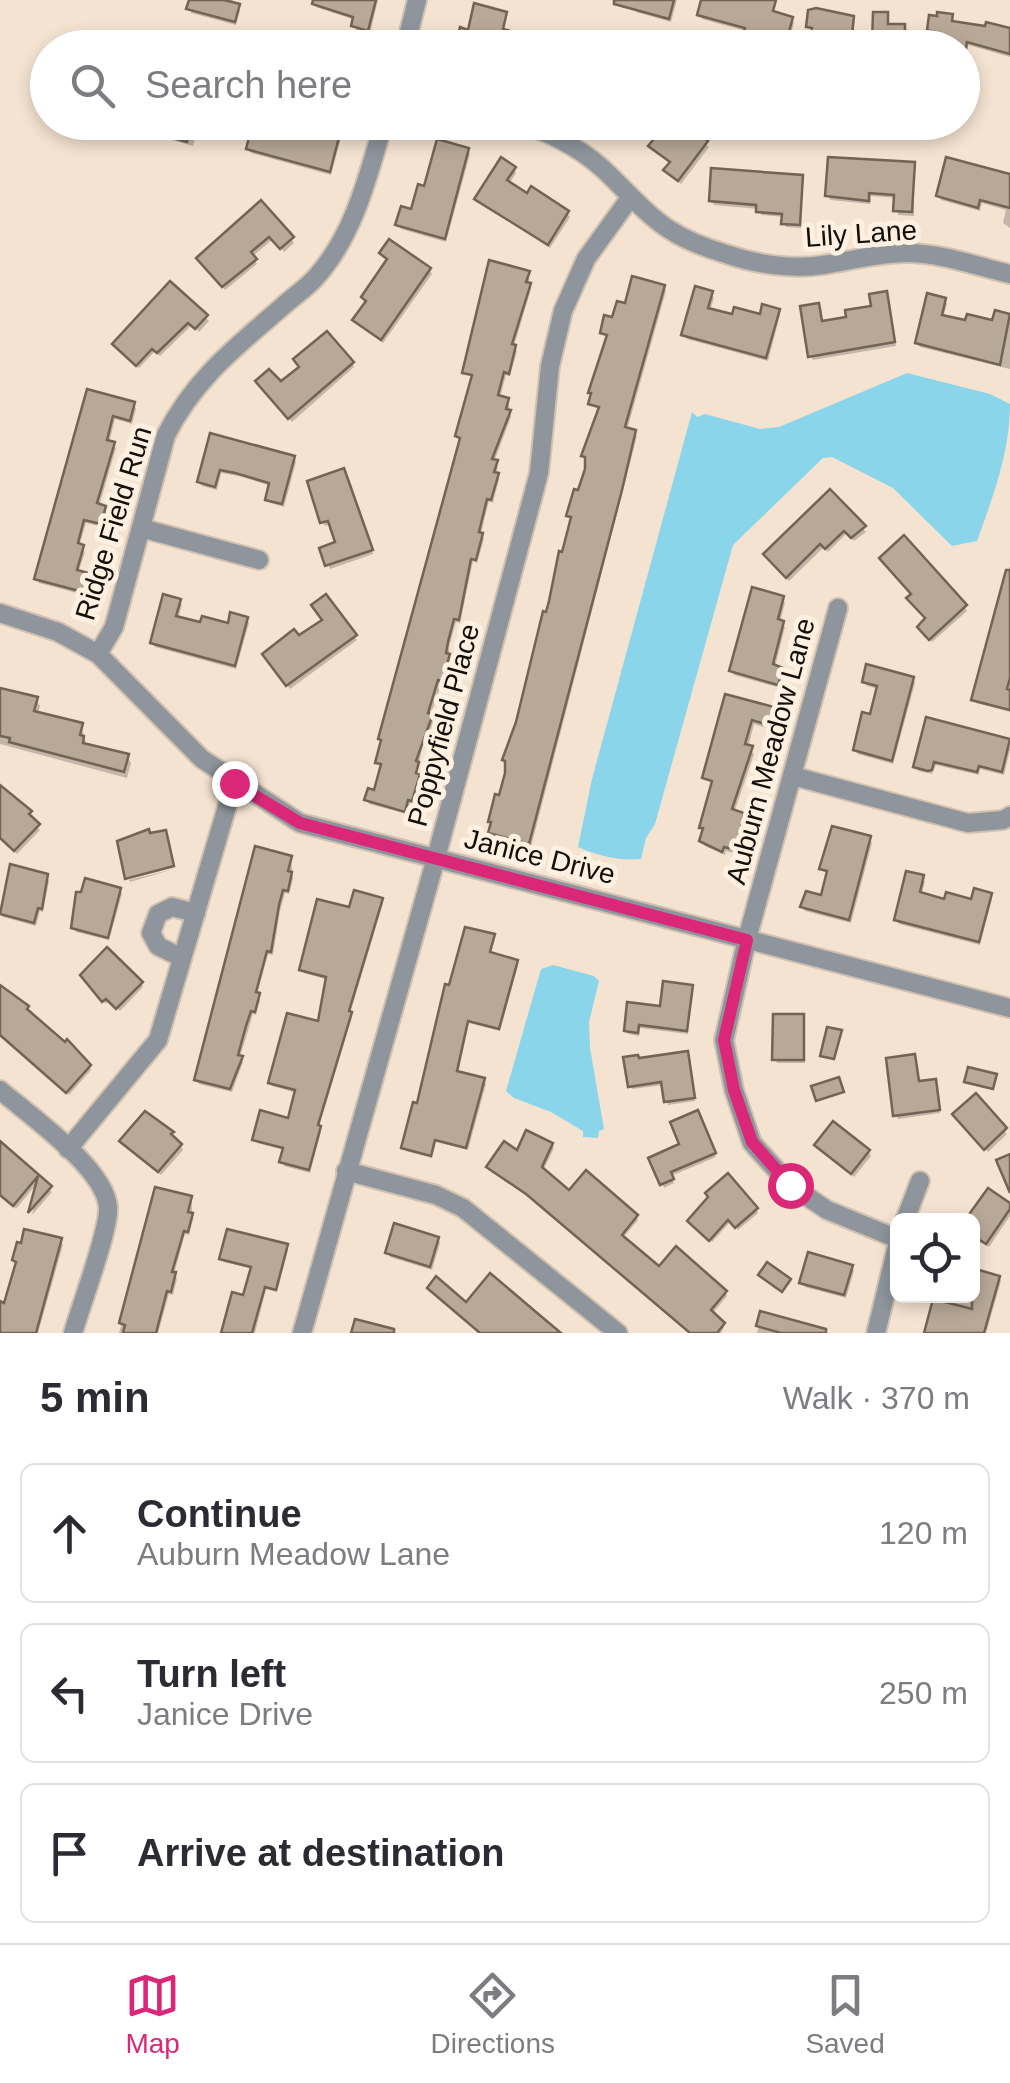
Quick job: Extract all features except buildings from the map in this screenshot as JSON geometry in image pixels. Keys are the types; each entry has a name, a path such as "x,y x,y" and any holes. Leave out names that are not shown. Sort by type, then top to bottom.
{"street":[{"path":"409,30 416,0"},
{"name":"Ridge Field Run","path":"98,654 114,627 166,435 186,398 210,370 317,276 344,237 378,140"},
{"name":"Lily Lane","path":"560,140 602,167 630,198 669,229 699,245 748,261 822,266 870,255 909,253 939,256 1010,274"},
{"name":"Poppyfield Place","path":"302,1333 539,473 550,366 562,311 586,259 630,198"},
{"path":"141,528 259,560"},
{"name":"Auburn Meadow Lane","path":"838,608 747,940 724,1040 734,1090 752,1142 790,1185 826,1210 890,1238"},
{"name":"Janice Drive","path":"0,613 58,632 98,654 202,759 300,823 1010,1008"},
{"path":"792,776 968,823 1010,816"},
{"path":"68,1149 158,1040 234,783"},
{"path":"182,958 158,946 152,933 158,914 172,907 196,913"},
{"path":"0,1090 68,1149 100,1185 108,1208 72,1333"},
{"path":"346,1171 436,1196 462,1208 618,1333"},
{"path":"908,1213 920,1181"},
{"path":"876,1333 890,1274"}],"water":[{"path":"907,373 990,394 1010,404 1004,457 977,541 952,546 893,488 832,457 823,458 733,545 655,824 646,838 641,859 609,857 578,847 592,779 692,412 697,417 705,414 760,429 779,427"},
{"path":"553,965 594,976 599,981 589,1022 604,1129 599,1131 598,1138 583,1137 583,1131 506,1091 541,969"}],"route":[{"path":"234,783 300,823 747,940 724,1040 734,1090 752,1142 790,1185"}]}
